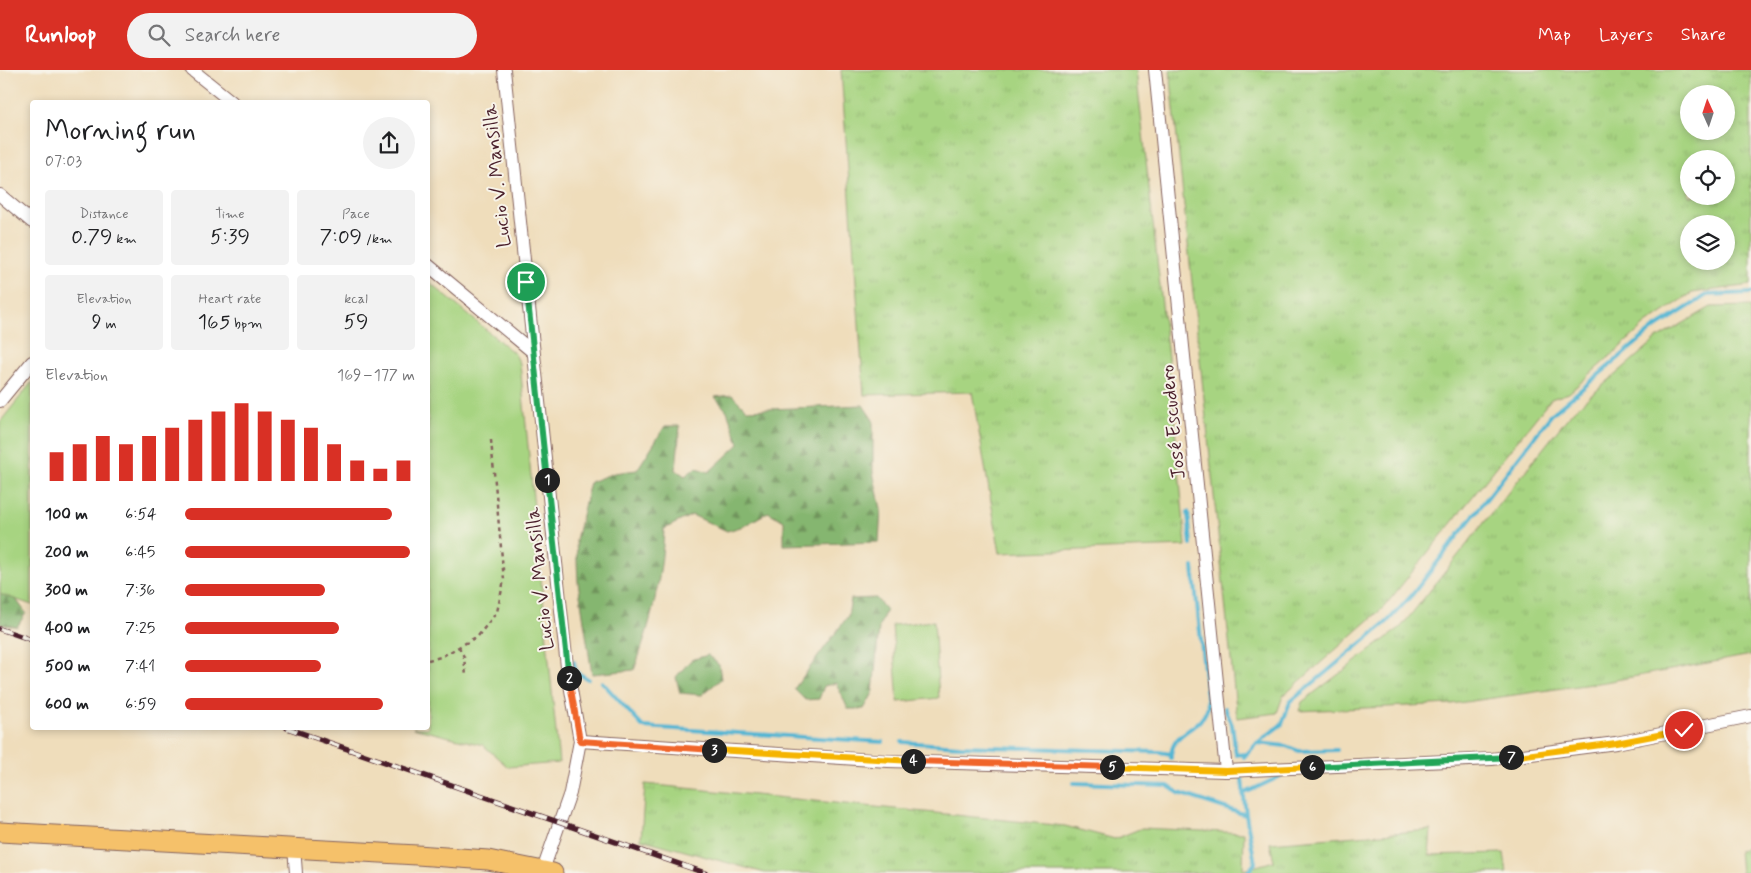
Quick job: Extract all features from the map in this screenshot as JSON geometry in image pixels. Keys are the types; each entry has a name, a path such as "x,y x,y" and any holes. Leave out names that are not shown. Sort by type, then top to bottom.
{"main road":[{"path":"0,832 294,847 472,859 548,872"}],"street":[{"path":"192,70 230,100"},
{"name":"Lucio V. Mansilla","path":"504,70 567,667 580,741 570,793 548,872"},
{"name":"José Escudero","path":"1155,70 1226,771"},
{"path":"0,195 30,220"},
{"path":"430,267 533,352"},
{"path":"0,401 30,364"},
{"path":"580,741 888,761 1226,771 1492,759 1616,743 1751,716"},
{"path":"294,847 296,873"}],"path":[{"path":"430,660 441,657 478,636 497,612 504,580 491,440"},
{"path":"459,648 464,657 466,676"}],"green space":[{"path":"841,70 1136,70 1171,385 1186,546 1000,553 972,392 864,395"},
{"path":"1170,70 1751,70 1751,285 1692,293 1646,324 1569,393 1551,399 1384,607 1283,696 1277,713 1237,718"},
{"path":"430,283 515,354 520,364 559,763 508,767 483,745 421,730 430,730"},
{"path":"1751,306 1751,655 1605,682 1451,704 1299,711 1302,702 1401,627 1573,411 1658,338 1711,307"},
{"path":"30,384 30,604 0,594 0,422"},
{"path":"732,395 747,410 863,405 873,420 873,472 881,509 879,542 784,545 784,521 768,512 744,526 727,531 692,515 664,529 655,601 634,670 592,674 578,582 576,540 590,482 614,473 637,470 665,426 680,426 676,470 685,476 696,468 709,472 739,444 727,411 715,397"},
{"path":"0,587 10,591 26,613 17,627 0,624"},
{"path":"876,598 886,610 879,627 873,693 864,709 848,709 836,683 824,686 819,699 805,700 794,689 848,616 851,599"},
{"path":"934,621 939,698 898,702 892,625"},
{"path":"708,655 719,665 721,679 702,695 680,693 676,677 691,660"},
{"path":"645,784 1065,826 1115,839 1142,828 1244,833 1243,870 1274,861 1270,843 1431,830 1429,855 1504,853 1507,873 765,873 641,839"},
{"path":"1751,847 1751,873 1741,873 1739,850"}],"waterway":[{"path":"1244,757 1257,743 1282,724 1290,702 1387,622 1412,595 1552,414 1652,330 1707,295 1751,293"},
{"path":"1188,512 1191,545"},
{"path":"1171,754 1177,739 1200,721 1208,706 1193,567"},
{"path":"574,662 576,672 588,679"},
{"path":"602,682 643,727 883,742"},
{"path":"1225,708 1232,725 1236,755 1245,754"},
{"path":"902,742 960,746 1159,752 1171,754 1171,758"},
{"path":"1257,743 1286,746 1299,751 1337,750"},
{"path":"1243,794 1281,776"},
{"path":"1242,779 1246,815 1255,863 1247,873"},
{"path":"1074,783 1168,786 1179,793 1246,815"}],"railway":[{"path":"0,629 30,639"},
{"path":"293,730 705,873"}],"route":[{"path":"526,282 567,667 580,741 888,761 1226,771 1492,759 1616,743 1684,730"}]}
